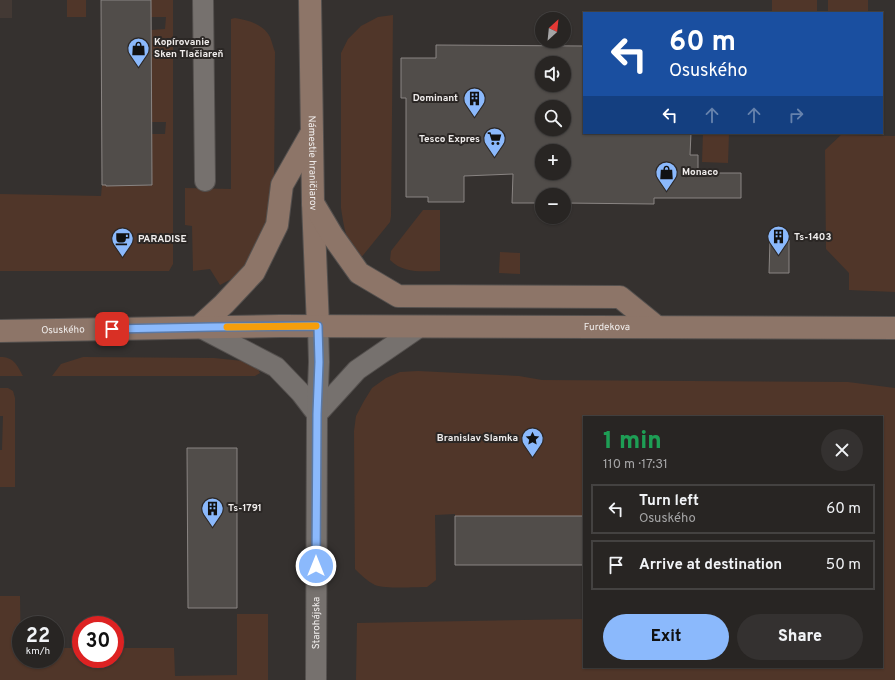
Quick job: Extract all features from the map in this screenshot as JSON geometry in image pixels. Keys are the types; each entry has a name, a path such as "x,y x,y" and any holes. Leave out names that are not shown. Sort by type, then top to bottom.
{"street":[{"path":"203,0 205,182"},
{"name":"Námestie hraničiarov","path":"310,0 313,203 318,326"},
{"path":"312,132 282,185 277,225 254,272 224,304 199,327 276,367 317,414 357,370 421,326"},
{"path":"313,203 332,235 359,273 398,296 620,297 657,327"},
{"name":"Osuského","path":"0,331 318,326"},
{"name":"Furdekova","path":"318,326 895,328"},
{"name":"Starohájska","path":"316,680 317,414 319,362 318,326"}],"shaded area":[{"path":"0,0 12,0 12,18 0,18"},
{"path":"67,0 86,0 86,17 67,17"},
{"path":"151,0 173,0 173,264 169,271 0,271 0,194 101,196 102,185 152,185 152,134 165,134 166,122 151,122 151,30 165,29 166,17 151,17"},
{"path":"772,0 817,0 817,12 772,12"},
{"path":"828,0 868,0 868,12 828,12"},
{"path":"393,15 391,216 390,222 360,259 349,241 341,208 341,53 348,39 361,26 378,17"},
{"path":"235,18 250,21 263,29 270,37 275,52 274,194 272,216 241,274 220,285 210,269 193,271 192,226 185,225 185,188 231,189 231,19"},
{"path":"703,134 729,134 728,163 702,162"},
{"path":"841,135 895,136 895,292 849,290 849,273 826,249 825,150"},
{"path":"423,210 440,210 440,271 407,270 401,268 390,260 391,251"},
{"path":"500,252 520,253 520,274 499,273"},
{"path":"0,357 9,358 12,360 17,365 23,376 0,376"},
{"path":"83,357 214,358 243,361 257,367 260,373 255,376 52,376 61,364"},
{"path":"418,371 519,376 542,380 848,382 895,388 895,680 356,680 357,623 583,619 583,668 883,668 883,416 583,416 583,516 435,515 436,580 427,587 380,586 369,582 355,569 354,431 356,416 372,388 386,378 400,372"},
{"path":"0,388 8,388 13,391 15,398 15,487 0,487 0,450 2,450 3,416 0,416"},
{"path":"0,596 20,596 20,616 12,616 12,668 64,668 64,648 72,648 72,668 124,668 124,648 174,648 175,676 237,675 237,614 268,614 268,680 0,680"}],"building":[{"path":"101,0 151,0 152,185 102,185"},
{"name":"Dominant","path":"436,45 535,46 535,48 571,48 571,46 583,46 583,134 691,134 690,155 698,155 698,173 741,173 741,198 654,198 654,204 571,203 571,188 535,188 535,203 512,203 513,174 464,176 464,202 428,202 428,197 406,197 406,98 401,98 401,58 436,58"},
{"name":"Ts-1403","path":"770,240 789,240 789,273 769,273"},
{"name":"Ts-1791","path":"187,448 237,448 237,608 188,608"},
{"path":"455,516 583,516 583,565 455,565"}],"slow traffic":[{"path":"227,327 316,326"}],"place":[{"name":"Kopírovanie Sken Tlačiareň","path":"139,68"},
{"name":"Dominant","path":"474,118"},
{"name":"Tesco Expres","path":"495,158"},
{"name":"Monaco","path":"667,192"},
{"name":"Ts-1403","path":"779,256"},
{"name":"PARADISE","path":"122,258"},
{"name":"Branislav Slamka","path":"533,458"},
{"name":"Ts-1791","path":"212,528"}],"route":[{"path":"112,329 318,326 319,362 317,414 316,566"}]}
